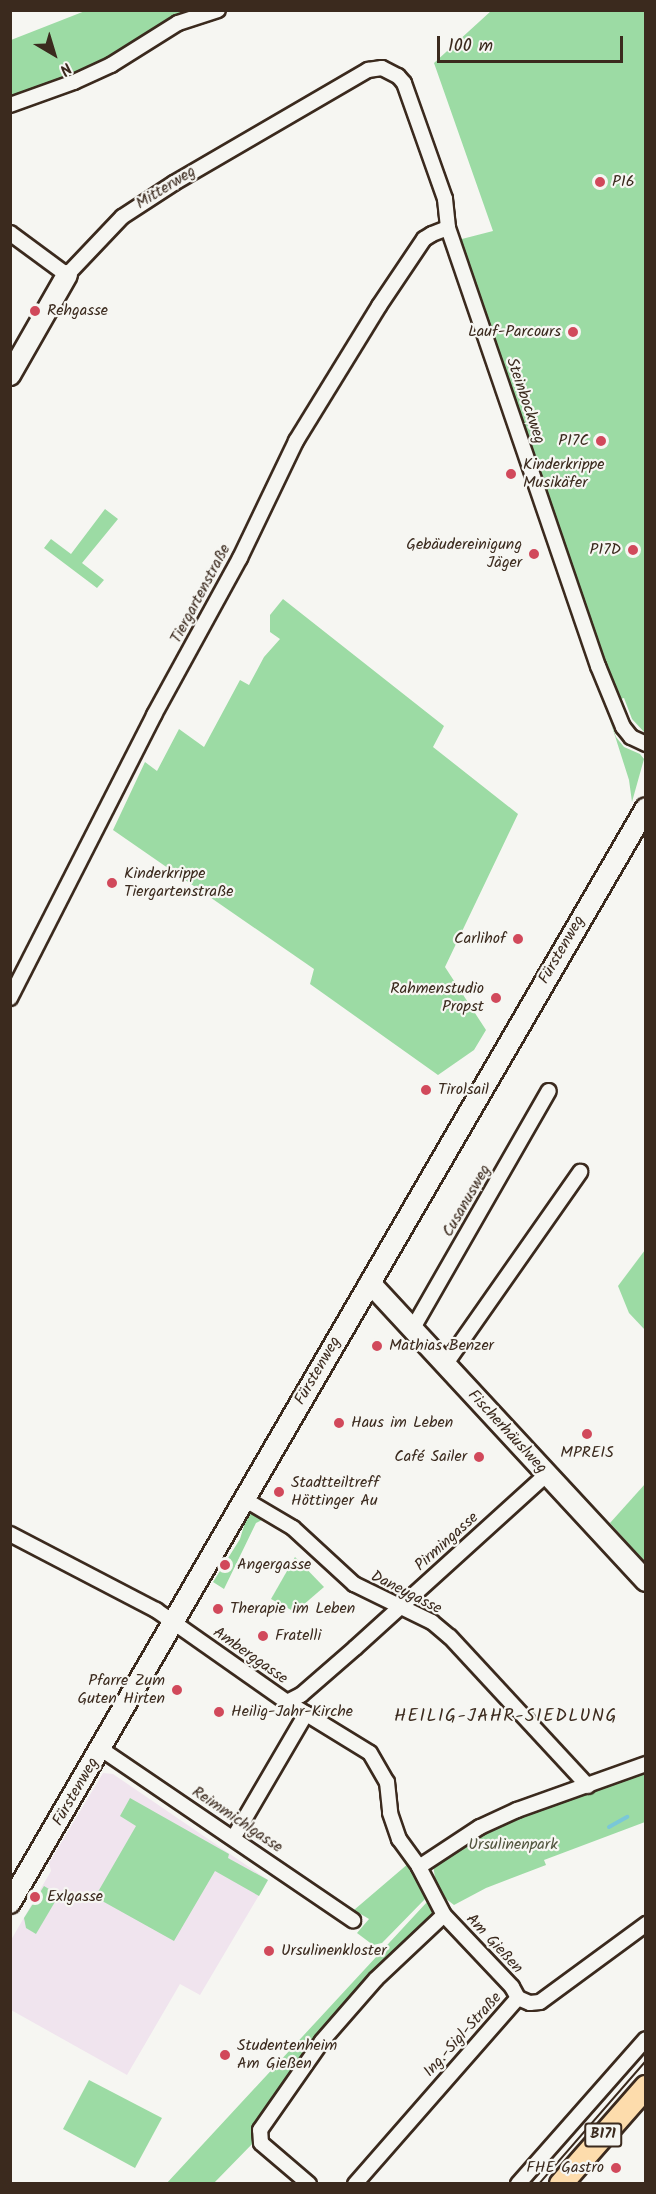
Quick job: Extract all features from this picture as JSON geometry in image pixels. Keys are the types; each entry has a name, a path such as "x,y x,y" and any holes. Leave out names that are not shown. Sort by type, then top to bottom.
{"main road":[{"name":"B171","path":"561,2184 645,2087"}],"street":[{"path":"10,105 74,82 111,65 178,23 218,10"},
{"name":"Steinbockweg","path":"382,68 393,72 404,83 445,199 448,228 601,674 623,727 632,737 645,744"},
{"name":"Mitterweg","path":"10,375 67,275 105,232 140,204 330,90 368,70 382,68"},
{"name":"Tiergartenstraße","path":"10,998 154,715 240,558 296,441 379,306 424,240 448,228"},
{"path":"10,233 67,275"},
{"name":"Fürstenweg","path":"626,838 636,807 645,792"},
{"name":"Fürstenweg","path":"10,1903 645,808"},
{"name":"Cusanusweg","path":"413,1328 549,1091"},
{"path":"445,1365 580,1172"},
{"name":"Fischerhäuslweg","path":"370,1282 645,1581"},
{"name":"Pirmingasse","path":"287,1702 301,1695 546,1474"},
{"name":"Daneygasse","path":"244,1499 293,1528 354,1584 374,1596 402,1606 432,1623 450,1637 588,1786"},
{"path":"10,1534 173,1622"},
{"name":"Amberggasse","path":"173,1622 287,1702 370,1753 387,1782 390,1813 399,1839 419,1867 444,1915"},
{"path":"234,1837 306,1714"},
{"name":"Reimmichlgasse","path":"101,1749 234,1837 353,1920"},
{"path":"419,1867 480,1827 517,1810 645,1764"},
{"name":"Am Gießen","path":"309,2184 261,2143 260,2130 322,2041 376,1979 444,1915 512,1987 518,1998"},
{"name":"Ing.-Sigl-Straße","path":"355,2184 518,1998 530,2003 540,2002 645,1924"},
{"path":"518,2184 645,2039"}],"shaded area":[{"path":"103,1773 113,1774 268,1880 200,1995 180,1984 127,2075 11,2010 11,1940 51,1871 49,1863"}],"green space":[{"path":"85,11 202,11 87,72 11,99 11,40"},
{"path":"491,11 645,11 645,733 632,719 624,698 620,699 603,662 458,240 493,231 434,63"},
{"path":"105,509 118,519 82,563 104,580 97,588 44,548 51,539 71,554"},
{"path":"283,599 444,726 433,747 518,814 445,967 486,1030 474,1050 438,1075 310,984 314,969 113,830 145,762 157,771 179,729 204,747 240,680 249,685 264,657 280,639 270,632 270,615"},
{"path":"602,695 616,737 624,747 640,754 644,759 632,802 629,780"},
{"path":"645,1250 645,1330 629,1313 618,1286"},
{"path":"645,1484 645,1562 610,1523"},
{"path":"252,1512 262,1520 256,1523 224,1589 213,1582 240,1539 246,1519"},
{"path":"295,1557 324,1587 295,1612 271,1599"},
{"name":"Ursulinenpark","path":"645,1767 645,1822 544,1860 546,1865 486,1888 454,1905 437,1892 432,1857 480,1827"},
{"path":"130,1798 229,1854 228,1858 268,1880 259,1896 215,1871 174,1941 95,1897 136,1826 120,1816"},
{"path":"409,1863 420,1879 425,1899 382,1943 373,1945 357,1933 369,1919 354,1910"},
{"path":"44,1886 59,1895 36,1934 26,1928 24,1918"},
{"path":"427,1902 438,1916 376,1979 259,2137 214,2183 166,2184"},
{"path":"89,2080 162,2118 135,2168 63,2129"}],"waterway":[{"path":"609,1827 627,1817"}],"tram line":[{"path":"539,2184 646,2061"}],"place":[{"name":"P16","path":"600,182"},
{"name":"Rehgasse","path":"35,311"},
{"name":"Lauf-Parcours","path":"573,332"},
{"name":"P17C","path":"601,441"},
{"name":"Kinderkrippe Musikäfer","path":"511,474"},
{"name":"P17D","path":"633,550"},
{"name":"Gebäudereinigung Jäger","path":"534,554"},
{"name":"Kinderkrippe Tiergartenstraße","path":"112,883"},
{"name":"Carlihof","path":"518,939"},
{"name":"Rahmenstudio Propst","path":"496,998"},
{"name":"Tirolsail","path":"426,1090"},
{"name":"Mathias Benzer","path":"377,1346"},
{"name":"Haus im Leben","path":"339,1423"},
{"name":"MPREIS","path":"587,1434"},
{"name":"Café Sailer","path":"479,1457"},
{"name":"Stadtteiltreff Höttinger Au","path":"279,1492"},
{"name":"Angergasse","path":"225,1565"},
{"name":"Therapie im Leben","path":"218,1609"},
{"name":"Fratelli","path":"263,1636"},
{"name":"Pfarre Zum Guten Hirten","path":"177,1690"},
{"name":"Heilig-Jahr-Kirche","path":"219,1712"},
{"name":"Exlgasse","path":"35,1897"},
{"name":"Ursulinenkloster","path":"269,1951"},
{"name":"Studentenheim Am Gießen","path":"225,2055"},
{"name":"FHE Gastro","path":"616,2168"}],"district":[{"name":"HEILIG-JAHR-SIEDLUNG","path":"506,1717"}]}
